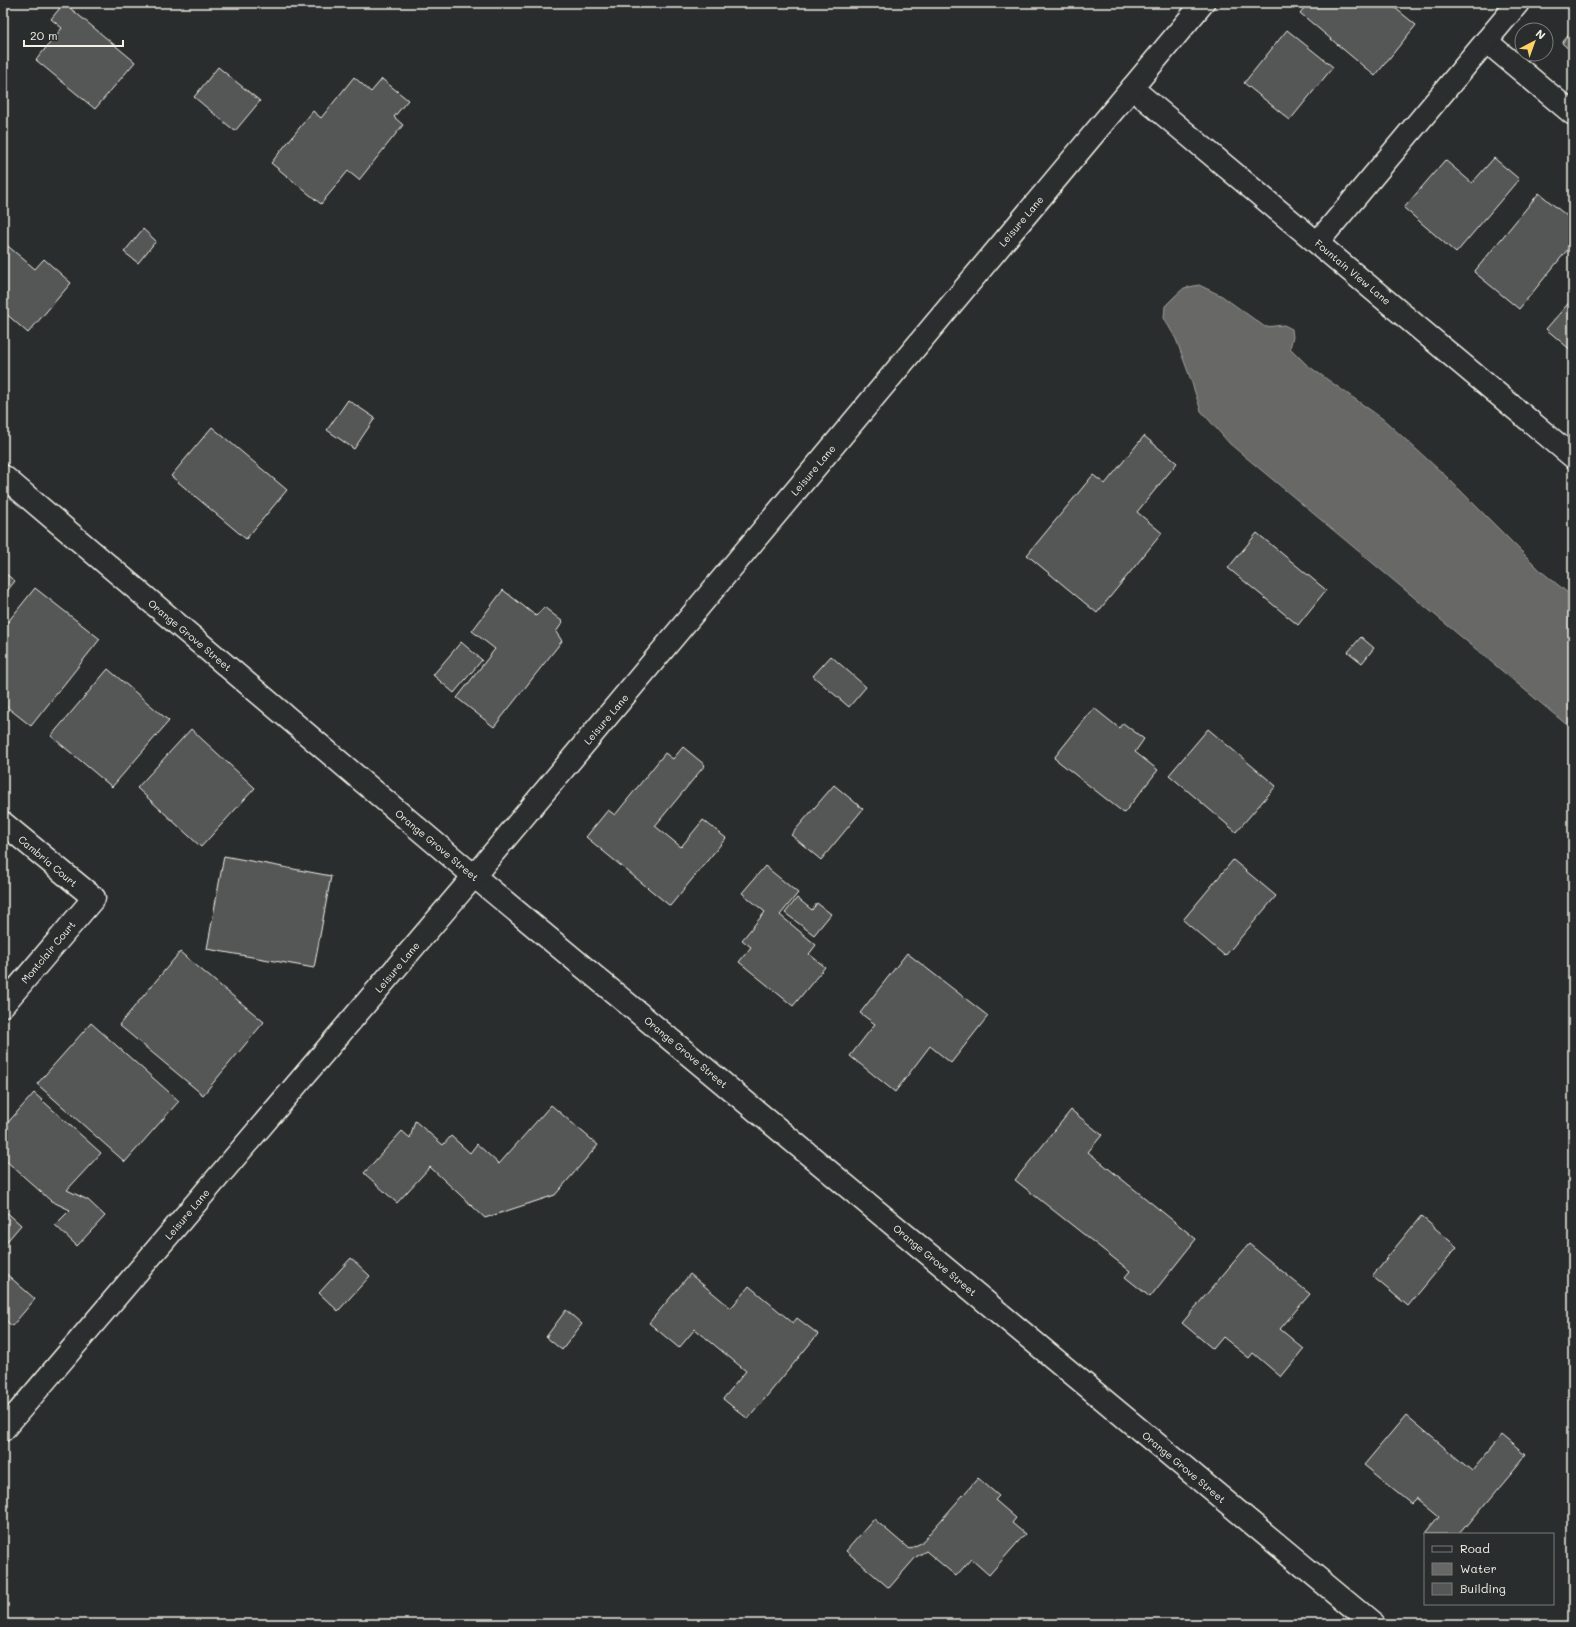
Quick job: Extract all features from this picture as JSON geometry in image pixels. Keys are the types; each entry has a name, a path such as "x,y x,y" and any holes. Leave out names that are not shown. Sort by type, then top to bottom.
{"street":[{"name":"Leisure Lane","path":"3,1430 474,876 1203,3"},
{"path":"1318,242 1518,3"},
{"path":"1486,41 1573,114"},
{"name":"Fountain View Lane","path":"1132,88 1318,242 1573,457"},
{"name":"Orange Grove Street","path":"3,476 474,876 1373,1624"},
{"name":"Cambria Court","path":"3,823 94,898"},
{"name":"Montclair Court","path":"3,1005 94,898"}],"water":[{"path":"1199,285 1222,296 1265,327 1284,325 1292,329 1293,337 1290,348 1307,365 1383,419 1449,479 1542,572 1573,597 1573,730 1230,444 1201,411 1176,339 1164,318 1165,306 1175,296 1184,288"}],"building":[{"path":"64,3 135,62 95,109 36,60 62,28 51,19"},
{"path":"1308,3 1389,3 1416,25 1375,76 1300,13"},
{"path":"1287,30 1333,67 1290,120 1244,83"},
{"path":"1573,30 1573,53 1562,43"},
{"path":"218,67 260,101 235,131 194,97"},
{"path":"354,77 371,92 382,79 408,100 394,117 403,125 359,180 348,171 321,204 271,163 313,111 321,118"},
{"path":"1494,158 1519,179 1456,253 1404,208 1445,160 1472,183"},
{"path":"1539,193 1573,221 1573,243 1519,309 1474,272"},
{"path":"143,229 156,241 138,263 124,252"},
{"path":"3,242 35,269 44,259 71,283 28,333 3,311"},
{"path":"1573,298 1573,352 1546,329"},
{"path":"348,400 375,418 354,449 327,430"},
{"path":"212,427 287,490 246,539 171,476"},
{"path":"1144,436 1177,463 1137,512 1162,533 1097,613 1027,555 1093,475 1105,484"},
{"path":"1257,533 1326,590 1298,625 1228,568"},
{"path":"3,572 15,581 3,596"},
{"path":"35,588 100,639 31,726 3,704 3,628"},
{"path":"503,590 536,616 544,607 563,622 556,632 562,641 494,727 457,698 495,649 472,631"},
{"path":"1361,637 1374,648 1362,663 1348,652"},
{"path":"461,642 482,660 454,693 433,675"},
{"path":"831,656 866,687 849,707 813,676"},
{"path":"108,669 169,721 112,787 51,736"},
{"path":"1094,708 1119,728 1123,723 1144,739 1135,752 1158,770 1124,813 1054,758"},
{"path":"191,729 255,788 201,847 137,788"},
{"path":"1208,729 1276,786 1236,832 1169,775"},
{"path":"683,747 705,765 655,826 681,847 703,820 726,838 670,906 586,837 608,810 615,815 665,753 673,759"},
{"path":"834,785 863,809 821,860 791,835"},
{"path":"224,856 331,876 314,968 207,949"},
{"path":"1233,860 1276,896 1225,956 1183,920"},
{"path":"765,866 798,893 780,915 816,945 809,954 825,967 793,1006 739,962 751,947 742,940 765,912 742,893"},
{"path":"797,898 812,910 817,903 831,914 814,935 785,913"},
{"path":"180,952 264,1022 203,1095 119,1025"},
{"path":"907,953 988,1016 951,1063 930,1046 895,1092 850,1056 875,1024 860,1013"},
{"path":"91,1023 179,1101 125,1162 37,1084"},
{"path":"34,1093 101,1153 67,1190 88,1200 105,1216 77,1246 55,1225 70,1210 51,1201 3,1158 3,1128"},
{"path":"551,1105 598,1145 555,1195 485,1218 430,1167 397,1203 364,1173 402,1131 410,1138 415,1121 443,1145 451,1136 470,1153 477,1144 499,1164"},
{"path":"1071,1110 1102,1135 1088,1152 1196,1239 1150,1297 1125,1277 1130,1271 1015,1180"},
{"path":"3,1209 21,1225 3,1246"},
{"path":"1421,1216 1457,1247 1408,1306 1372,1276"},
{"path":"1249,1244 1310,1294 1280,1329 1304,1349 1281,1377 1253,1353 1249,1358 1223,1337 1213,1349 1182,1323"},
{"path":"351,1258 370,1276 338,1311 319,1293"},
{"path":"3,1271 35,1299 12,1326 3,1318"},
{"path":"690,1274 731,1308 749,1286 793,1323 797,1318 818,1334 748,1419 723,1399 746,1371 695,1329 679,1348 649,1323"},
{"path":"566,1310 582,1324 562,1350 546,1337"},
{"path":"1406,1415 1472,1471 1502,1435 1526,1455 1461,1533 1426,1533 1439,1517 1416,1498 1411,1503 1364,1465"},
{"path":"978,1478 999,1496 995,1500 1016,1518 1012,1523 1025,1534 989,1575 971,1559 956,1576 926,1551 916,1557 889,1588 846,1551 874,1519 909,1549 921,1543"}]}
